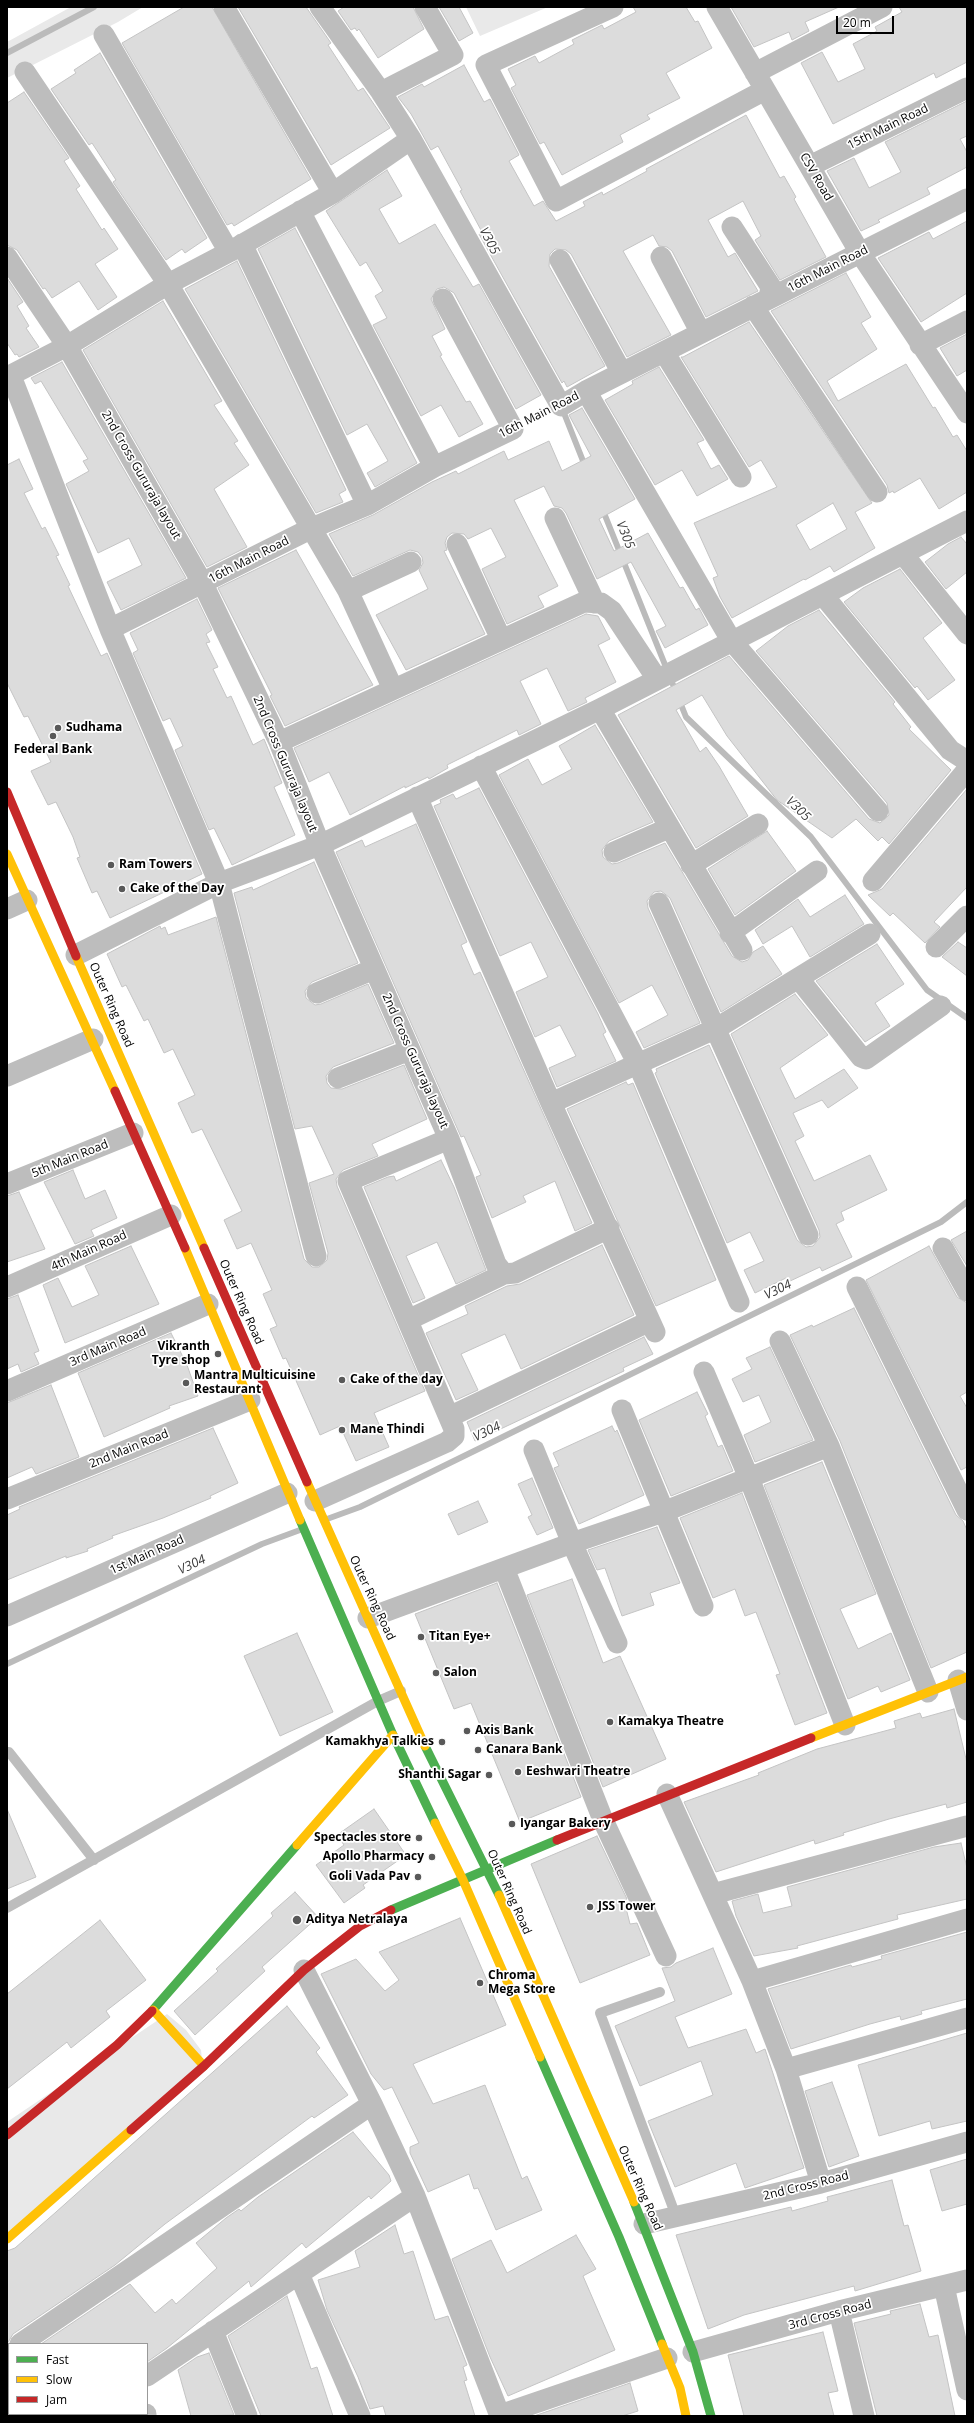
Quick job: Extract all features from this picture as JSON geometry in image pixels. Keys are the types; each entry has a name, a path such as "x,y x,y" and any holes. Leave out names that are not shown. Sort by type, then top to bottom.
{"main road":[{"name":"Outer Ring Road","path":"7,792 76,955 337,1550 427,1749 487,1869 644,2224 693,2352 711,2416"},
{"path":"7,854 27,900 93,1039 133,1133 171,1215 288,1493 378,1701 462,1880 619,2237 680,2388 686,2416"},
{"path":"7,2238 204,2066 304,1970 360,1926 384,1913 603,1820 963,1678"},
{"path":"7,2135 117,2045 153,2010 393,1735"},
{"path":"153,2010 204,2066"}],"street":[{"path":"224,7 333,193"},
{"path":"320,7 386,89 411,139 561,406"},
{"path":"386,89 453,55 425,7"},
{"path":"613,7 486,65 556,201 760,82 882,7"},
{"name":"CSV Road","path":"717,7 860,253 920,345 967,413"},
{"path":"104,35 236,248 367,505"},
{"path":"25,72 168,284 348,591 392,689"},
{"name":"15th Main Road","path":"810,166 967,88"},
{"path":"316,1256 219,884 110,629 9,376 67,346 168,284 236,248 333,193 411,139"},
{"name":"16th Main Road","path":"561,406 586,391 967,199"},
{"path":"300,212 434,467"},
{"path":"732,227 771,287 761,302 877,492"},
{"name":"2nd Cross Gururaja layout","path":"7,257 67,346 203,584 279,742 320,845 449,1139 496,1264 504,1274"},
{"path":"661,257 701,333"},
{"path":"560,260 622,373"},
{"path":"443,299 513,429"},
{"path":"920,345 967,321"},
{"path":"664,352 741,477"},
{"path":"586,391 731,640 878,811"},
{"name":"16th Main Road","path":"110,629 203,584 312,528 367,505 434,467 513,429"},
{"path":"555,518 595,603"},
{"path":"76,955 219,884 320,845 600,709 731,640 823,595 967,521"},
{"path":"458,544 502,639"},
{"path":"903,554 967,634"},
{"path":"348,591 411,562"},
{"path":"823,595 950,750 967,761"},
{"path":"279,742 584,602 601,603 612,611 665,675"},
{"path":"600,709 730,933 742,950"},
{"path":"481,766 638,1064 739,1302"},
{"path":"873,881 967,770"},
{"path":"417,797 551,1103 653,1326 449,1417"},
{"path":"691,866 758,824"},
{"path":"614,852 669,828"},
{"path":"730,933 817,871"},
{"path":"7,909 27,900"},
{"path":"659,903 717,1028 808,1235"},
{"path":"936,947 967,916"},
{"path":"551,1103 717,1028 799,980 870,934"},
{"path":"317,993 374,969"},
{"path":"799,980 861,1057 866,1059 941,1006"},
{"path":"7,1076 93,1039"},
{"path":"338,1078 410,1050"},
{"name":"5th Main Road","path":"7,1184 133,1133"},
{"path":"317,1505 447,1442 454,1436 454,1429 348,1181 449,1139"},
{"name":"4th Main Road","path":"7,1287 171,1215"},
{"path":"408,1320 504,1274 514,1273 609,1228"},
{"path":"943,1248 967,1291"},
{"path":"858,1287 967,1510"},
{"name":"3rd Main Road","path":"7,1391 208,1304"},
{"path":"780,1342 829,1446 928,1692"},
{"path":"704,1372 748,1478 845,1725"},
{"name":"2nd Main Road","path":"7,1499 250,1400"},
{"path":"622,1410 703,1606"},
{"path":"368,1618 572,1543 663,1512 829,1446"},
{"path":"534,1450 572,1543 617,1643"},
{"name":"1st Main Road","path":"7,1616 288,1493"},
{"path":"504,1568 603,1820 666,1956"},
{"path":"963,1678 967,1710"},
{"path":"668,1794 752,1981 786,2069 820,2183"},
{"path":"713,1894 967,1826"},
{"path":"752,1981 967,1919"},
{"path":"304,1970 372,2104 415,2196 500,2416 667,2358"},
{"path":"786,2069 967,2018"},
{"path":"21,2343 372,2104"},
{"name":"2nd Cross Road","path":"644,2224 820,2183 967,2142"},
{"path":"148,2375 415,2196"},
{"path":"299,2274 360,2416"},
{"name":"3rd Cross Road","path":"693,2352 839,2311 967,2280"},
{"path":"944,2286 966,2386"},
{"path":"839,2311 864,2416"},
{"path":"213,2331 247,2416"}],"lane":[{"path":"7,1908 378,1701 401,1690"},
{"path":"7,1752 9,1752 94,1860"},
{"path":"660,1992 600,2013 676,2216"}],"path":[{"name":"16th Main Road","path":"513,429 561,406"}],"shaded area":[{"path":"71,7 143,7 118,22 7,78 7,42"},
{"path":"466,7 548,7 480,36"},
{"path":"167,2014 186,2030 201,2050 203,2069 7,2238 7,2122"}],"building":[{"path":"184,7 212,7 311,179 234,226 232,223 227,225 122,43"},
{"path":"238,7 306,7 331,43 328,45 358,91 363,88 390,128 331,165"},
{"path":"344,7 413,7 424,29 378,58 359,29 357,31 355,28 351,30 338,11"},
{"path":"439,7 459,7 473,33 459,41"},
{"path":"633,7 686,7 695,22 698,21 712,48 666,73 680,98 647,115 650,119 620,135 623,142 562,175 544,142 540,144 511,88 516,85 508,69 535,56 539,63 574,44 572,40 602,25 604,29 636,12"},
{"path":"731,7 839,7 805,22 809,31 792,40 789,32 754,47"},
{"path":"899,7 967,7 967,62 936,78 934,73 833,124 801,63 822,52 838,82 865,69 853,44 877,31 875,27 902,12"},
{"path":"100,53 207,238 185,253 182,249 166,260 113,182 116,180 92,143 89,145 51,89 76,73 74,70"},
{"path":"464,65 484,102 490,99 519,155 509,161 534,206 543,201 556,221 585,206 583,202 602,192 603,195 647,171 646,169 746,115 780,178 784,176 796,197 794,199 826,257 780,280 755,240 761,236 743,201 708,220 728,257 735,253 758,291 706,317 672,251 667,247 659,246 653,235 623,251 671,335 627,357 571,254 566,250 555,249 550,254 549,266 605,366 567,387 564,381 562,383 479,234 482,232 460,191 462,190 438,146 431,150 411,114 398,97 422,84 424,87"},
{"path":"24,92 69,158 64,161 80,186 76,189 102,230 104,228 118,249 95,264 117,297 98,310 79,281 52,298 45,288 43,289 17,250 7,245 7,103"},
{"path":"967,101 967,136 960,139 967,152 967,167 927,188 930,194 878,220 880,222 861,231 827,171 854,158 869,188 901,172 885,142"},
{"path":"387,170 402,196 379,209 399,244 435,224 473,287 479,284 541,395 516,409 454,293 444,287 437,289 431,299 445,329 432,336 442,355 440,356 466,402 470,401 483,424 459,437 441,405 421,416 373,325 387,318 375,296 383,291 366,262 360,266 326,211"},
{"path":"967,221 967,293 921,322 878,258 929,232 933,239"},
{"path":"295,228 417,463 375,487 367,473 388,461 367,424 347,435 258,249"},
{"path":"237,261 346,490 339,494 343,502 316,513 185,289"},
{"path":"846,273 871,317 861,323 877,349 827,381 838,401 906,364 953,437 957,435 967,451 967,492 939,509 920,478 894,493 893,491 889,493 887,485 771,311"},
{"path":"7,278 23,302 17,306 29,326 26,328 39,347 19,357 17,354 15,355 7,343"},
{"path":"163,301 222,401 214,405 238,441 234,443 249,465 214,489 247,547 207,567 83,350"},
{"path":"749,322 872,503 855,512 875,548 834,572 830,566 732,618 720,597 713,578 718,576 694,523 777,487 761,460 749,467 681,357","holes":["833,503 847,529 810,550 796,525"]},
{"path":"967,334 967,370 957,376 940,348"},
{"path":"62,362 186,578 121,610 107,582 142,565 129,538 98,553 66,484 89,471 83,461 88,459 41,381 35,384 31,378"},
{"path":"659,367 704,440 697,443 711,469 719,465 728,479 697,496 682,470 655,485 605,400 633,384 632,381"},
{"path":"582,408 635,499 599,519 614,551 648,533 680,588 683,587 696,610 699,608 708,625 665,648 656,631 666,626 631,562 597,579 566,513 562,508 554,506 544,486 514,500 558,586 538,596 544,607 507,624 482,569 506,557 491,528 468,539 464,534 452,533 447,537 445,543 447,550 444,551 485,634 406,670 376,615 428,589 419,570 423,563 422,557 418,552 410,550 353,576 329,534 373,515 432,482 456,471 458,474 504,451 508,460 549,441 562,471 591,456 569,415"},
{"path":"19,459 33,489 24,493 42,529 45,527 59,555 56,556 70,585 68,586 101,656 107,653 202,874 110,918 97,891 92,893 77,858 80,857 73,837 56,802 48,805 31,771 51,762 28,716 24,717 7,683 7,465"},
{"path":"961,537 967,544 967,572 946,589 925,562 948,544"},
{"path":"296,550 373,685 285,726 270,696 272,695 218,588"},
{"path":"900,569 942,623 923,638 955,680 928,700 917,686 915,688 844,602 863,588"},
{"path":"197,599 212,630 206,634 210,642 206,643 218,667 213,669 227,698 231,696 253,745 264,739 282,783 274,787 295,835 232,865 214,828 209,830 175,750 183,746 170,718 163,721 133,653 138,650 130,633"},
{"path":"819,610 895,702 893,704 911,727 909,729 951,770 889,844 882,837 878,841 856,819 832,838 777,800 727,736 702,695 676,710 700,752 706,747 719,766 748,816 696,848 618,715 729,656 869,819 880,823 889,815 887,803 756,651 788,626"},
{"path":"586,614 598,616 610,639 598,645 616,682 585,698 587,702 568,711 547,668 520,681 541,724 519,735 517,730 447,765 448,768 429,779 428,777 405,788 405,786 350,815 329,772 309,782 294,748"},
{"path":"595,725 653,822 609,841 602,850 603,857 612,864 618,863 665,843 732,956 742,962 748,960 753,952 763,946 782,974 721,1012 670,898 661,891 654,892 647,901 648,908 700,1023 644,1048 636,1032 668,1015 652,985 619,1003 499,775 528,759 542,785 572,769 559,746"},
{"path":"479,788 598,1014 606,1032 603,1034 616,1061 557,1087 549,1068 576,1056 560,1025 535,1037 516,992 548,977 531,942 500,956 434,806 441,803 440,800 453,794 456,799"},
{"path":"967,789 967,887 934,922 940,927 925,943 893,913 890,916 868,895 882,889"},
{"path":"416,824 467,942 461,945 474,975 480,972 592,1223 575,1231 555,1181 523,1196 526,1202 492,1218 476,1177 481,1175 464,1136 461,1137 336,852 362,840 365,847"},
{"path":"767,831 796,871 735,915 708,869"},
{"path":"314,862 358,963 312,982 305,991 306,998 315,1005 321,1004 368,984 394,1043 333,1067 326,1076 327,1083 331,1088 342,1089 404,1065 427,1119 372,1144 378,1156 343,1170 336,1179 337,1186 425,1391 374,1413 389,1447 356,1461 340,1426 320,1435 286,1358 283,1359 270,1329 277,1326 263,1294 272,1290 251,1243 237,1249 224,1220 242,1211 202,1129 192,1133 178,1103 195,1095 173,1049 164,1053 148,1019 144,1021 126,985 122,987 107,954 160,926 161,929 165,927 168,935 216,917 304,1259 312,1267 319,1267 327,1260 328,1253 309,1183 334,1174 312,1126 295,1129 234,893 252,887 253,890"},
{"path":"845,895 864,924 810,957 792,926 763,944 755,930 798,899 810,917"},
{"path":"958,942 967,948 967,976 942,957"},
{"path":"877,944 904,984 875,1003 890,1026 865,1042 816,981"},
{"path":"795,994 828,1035 780,1068 795,1099 844,1069 858,1088 828,1108 822,1100 793,1113 804,1136 795,1141 814,1181 870,1155 887,1190 841,1212 844,1220 836,1224 852,1257 822,1271 820,1267 788,1282 786,1278 755,1293 744,1270 764,1261 750,1232 727,1243 655,1073 657,1072 656,1069 709,1045 797,1240 806,1247 813,1246 820,1237 819,1230 731,1034"},
{"path":"626,1082 628,1085 633,1083 716,1280 656,1306 567,1109"},
{"path":"441,1160 454,1187 486,1270 456,1284 437,1242 406,1256 425,1298 413,1303 364,1187 388,1177 394,1176 396,1181"},
{"path":"73,1170 85,1199 105,1190 117,1218 91,1230 94,1236 75,1244 44,1182"},
{"path":"19,1192 45,1249 7,1262 7,1196"},
{"path":"967,1231 967,1266 951,1240"},
{"path":"602,1245 634,1315 521,1369 505,1334 461,1354 478,1390 456,1400 426,1333 468,1314 465,1306 507,1286 520,1284"},
{"path":"131,1246 159,1304 65,1343 43,1285 58,1278 72,1307 99,1295 85,1266"},
{"path":"929,1246 957,1297 967,1303 967,1392 960,1396 967,1408 967,1467 961,1470 866,1280"},
{"path":"18,1295 39,1351 34,1353 39,1364 21,1372 18,1364 7,1369 7,1299"},
{"path":"854,1308 956,1515 963,1521 967,1530 967,1652 931,1668 840,1441 790,1335 812,1325 813,1327"},
{"path":"171,1333 187,1365 198,1396 169,1406 170,1408 104,1437 78,1373"},
{"path":"644,1337 653,1354 623,1368 624,1371 475,1441 467,1422"},
{"path":"770,1347 813,1440 755,1462 744,1435 771,1422 759,1395 743,1402 732,1379 752,1369 746,1358"},
{"path":"51,1385 79,1457 36,1474 32,1467 7,1478 7,1403"},
{"path":"697,1392 708,1414 705,1416 718,1447 722,1445 733,1471 671,1496 639,1420"},
{"path":"612,1426 615,1432 617,1430 644,1495 579,1524 554,1468 559,1466 553,1453"},
{"path":"213,1428 238,1483 210,1496 211,1498 163,1518 112,1536 113,1538 87,1549 88,1551 66,1558 66,1556 7,1580 7,1515 20,1509 19,1507"},
{"path":"822,1462 876,1594 840,1609 858,1649 891,1633 910,1680 881,1692 878,1686 848,1699 764,1485"},
{"path":"532,1478 553,1528 537,1535 528,1517 532,1515 518,1484"},
{"path":"742,1493 827,1713 795,1725 776,1675 780,1674 756,1612 745,1616 735,1589 713,1598 680,1518"},
{"path":"478,1501 488,1522 458,1535 448,1514"},
{"path":"657,1527 680,1583 650,1593 654,1605 622,1616 605,1568 597,1570 588,1550"},
{"path":"572,1579 603,1663 620,1656 666,1759 603,1787 527,1595"},
{"path":"497,1583 581,1797 520,1822 471,1703 454,1709 415,1614"},
{"path":"297,1633 333,1712 280,1736 244,1656"},
{"path":"954,1709 967,1763 967,1802 947,1808 946,1804 889,1819 843,1833 844,1835 815,1844 814,1840 716,1872 684,1802 759,1775 758,1773 817,1749 896,1728 894,1721 920,1713 922,1718"},
{"path":"7,1809 36,1877 7,1889"},
{"path":"374,1809 406,1855 363,1885 365,1888 344,1903 316,1865 344,1845 337,1835"},
{"name":"JSS Tower","path":"597,1836 627,1899 624,1900 630,1924 637,1923 650,1955 580,1983 531,1864"},
{"path":"961,1843 967,1868 967,1899 897,1915 898,1919 797,1946 798,1948 754,1956 736,1916 732,1901 758,1894 763,1913 792,1906 787,1887 934,1847"},
{"path":"295,1892 318,1917 262,1967 265,1971 195,2035 174,2011 218,1971 216,1969 273,1916 271,1913"},
{"path":"460,1918 506,2025 413,2064 433,2104 485,2085 522,2179 527,2176 542,2210 496,2230 478,2188 474,2189 469,2174 428,2192 410,2153 410,2147 419,2143 392,2087 384,2090 371,2074 321,1974 356,1959 385,1991 399,1980 379,1952"},
{"path":"100,1920 146,1980 106,2011 110,2017 71,2048 67,2042 7,2089 7,1994"},
{"path":"967,1932 967,1999 921,2011 922,2014 901,2020 900,2016 870,2024 791,2049 768,1989 851,1965 852,1967 882,1959 881,1956"},
{"path":"713,1948 732,1994 675,2017 688,2048 746,2029 756,2053 765,2049 804,2168 745,2188 736,2163 675,2187 648,2121 713,2095 701,2061 640,2086 615,2026 675,2001 662,1968 671,1967 676,1963"},
{"path":"287,2006 320,2048 316,2052 348,2095 314,2118 312,2116 165,2224 115,2265 13,2334 7,2344 7,2251 15,2248"},
{"path":"967,2033 967,2121 932,2129 930,2121 879,2136 858,2065"},
{"path":"832,2082 859,2156 829,2167 805,2091"},
{"path":"353,2132 389,2175 391,2181 371,2199 369,2196 306,2248 302,2243 251,2287 249,2281 167,2348 148,2361 148,2343 42,2343 130,2284 155,2313 172,2299 176,2304 217,2268 196,2243 226,2218 239,2209 241,2211 258,2197"},
{"path":"967,2159 967,2204 942,2211 930,2170"},
{"path":"892,2180 904,2226 908,2225 921,2271 855,2291 854,2286 744,2315 708,2329 676,2235 791,2207 792,2211 828,2201 827,2197"},
{"path":"395,2225 404,2254 413,2251 435,2320 448,2316 467,2365 463,2367 467,2380 464,2381 475,2416 386,2416 383,2406 370,2409 358,2377 327,2310 318,2280 360,2267 355,2251"},
{"path":"576,2235 596,2269 583,2276 615,2350 508,2396 490,2357 452,2259 491,2240 507,2273"},
{"path":"287,2296 311,2369 317,2367 333,2416 261,2416 228,2336"},
{"path":"920,2304 929,2337 938,2335 955,2416 877,2416 854,2323 891,2314 890,2311"},
{"path":"823,2332 838,2391 828,2393 834,2416 744,2416 728,2355"},
{"path":"209,2353 234,2415 191,2416 178,2370 197,2357"},
{"path":"630,2383 638,2411 622,2416 534,2416"}],"waterway":[{"name":"V305","path":"7,53 94,7"},
{"name":"V305","path":"562,408 585,466"},
{"name":"V305","path":"602,508 686,717 811,837 927,990 967,1018"},
{"name":"V304","path":"327,1519 360,1507 941,1222 967,1202"},
{"name":"V304","path":"7,1664 262,1544 300,1530"}],"traffic: fast":[{"path":"300,1520 393,1735 435,1823"},
{"path":"425,1746 499,1895"},
{"path":"391,1910 557,1840"},
{"path":"152,2011 297,1845"},
{"path":"540,2057 619,2237 662,2344"},
{"path":"634,2202 693,2352 711,2416"}],"traffic: slow":[{"path":"7,854 115,1091"},
{"path":"76,956 204,1248"},
{"path":"185,1248 300,1520"},
{"path":"307,1482 425,1746"},
{"path":"811,1738 967,1677"},
{"path":"297,1845 393,1735"},
{"path":"435,1823 463,1880 540,2057"},
{"path":"499,1895 634,2202"},
{"path":"153,2010 204,2066"},
{"path":"7,2239 131,2130"},
{"path":"662,2344 680,2388 686,2416"}],"traffic: jam":[{"path":"7,792 76,956"},
{"path":"115,1091 185,1248"},
{"path":"204,1248 307,1482"},
{"path":"557,1840 811,1738"},
{"path":"131,2130 204,2066 304,1970 360,1926 391,1910"},
{"path":"7,2135 117,2045 152,2011"}],"place":[{"name":"Sudhama","path":"58,728"},
{"name":"Federal Bank","path":"53,736"},
{"name":"Ram Towers","path":"111,865"},
{"name":"Cake of the Day","path":"122,889"},
{"name":"Vikranth Tyre shop","path":"218,1354"},
{"name":"Cake of the day","path":"342,1380"},
{"name":"Mantra Multicuisine Restaurant","path":"186,1383"},
{"name":"Mane Thindi","path":"342,1430"},
{"name":"Titan Eye+","path":"421,1637"},
{"name":"Salon","path":"436,1673"},
{"name":"Kamakya Theatre","path":"610,1722"},
{"name":"Axis Bank","path":"467,1731"},
{"name":"Kamakhya Talkies","path":"442,1742"},
{"name":"Canara Bank","path":"478,1750"},
{"name":"Eeshwari Theatre","path":"518,1772"},
{"name":"Shanthi Sagar","path":"489,1775"},
{"name":"Iyangar Bakery","path":"512,1824"},
{"name":"Spectacles store","path":"419,1838"},
{"name":"Apollo Pharmacy","path":"432,1857"},
{"name":"Goli Vada Pav","path":"418,1877"},
{"name":"JSS Tower","path":"590,1907"},
{"name":"Aditya Netralaya","path":"297,1920"},
{"name":"Chroma Mega Store","path":"480,1983"}]}
